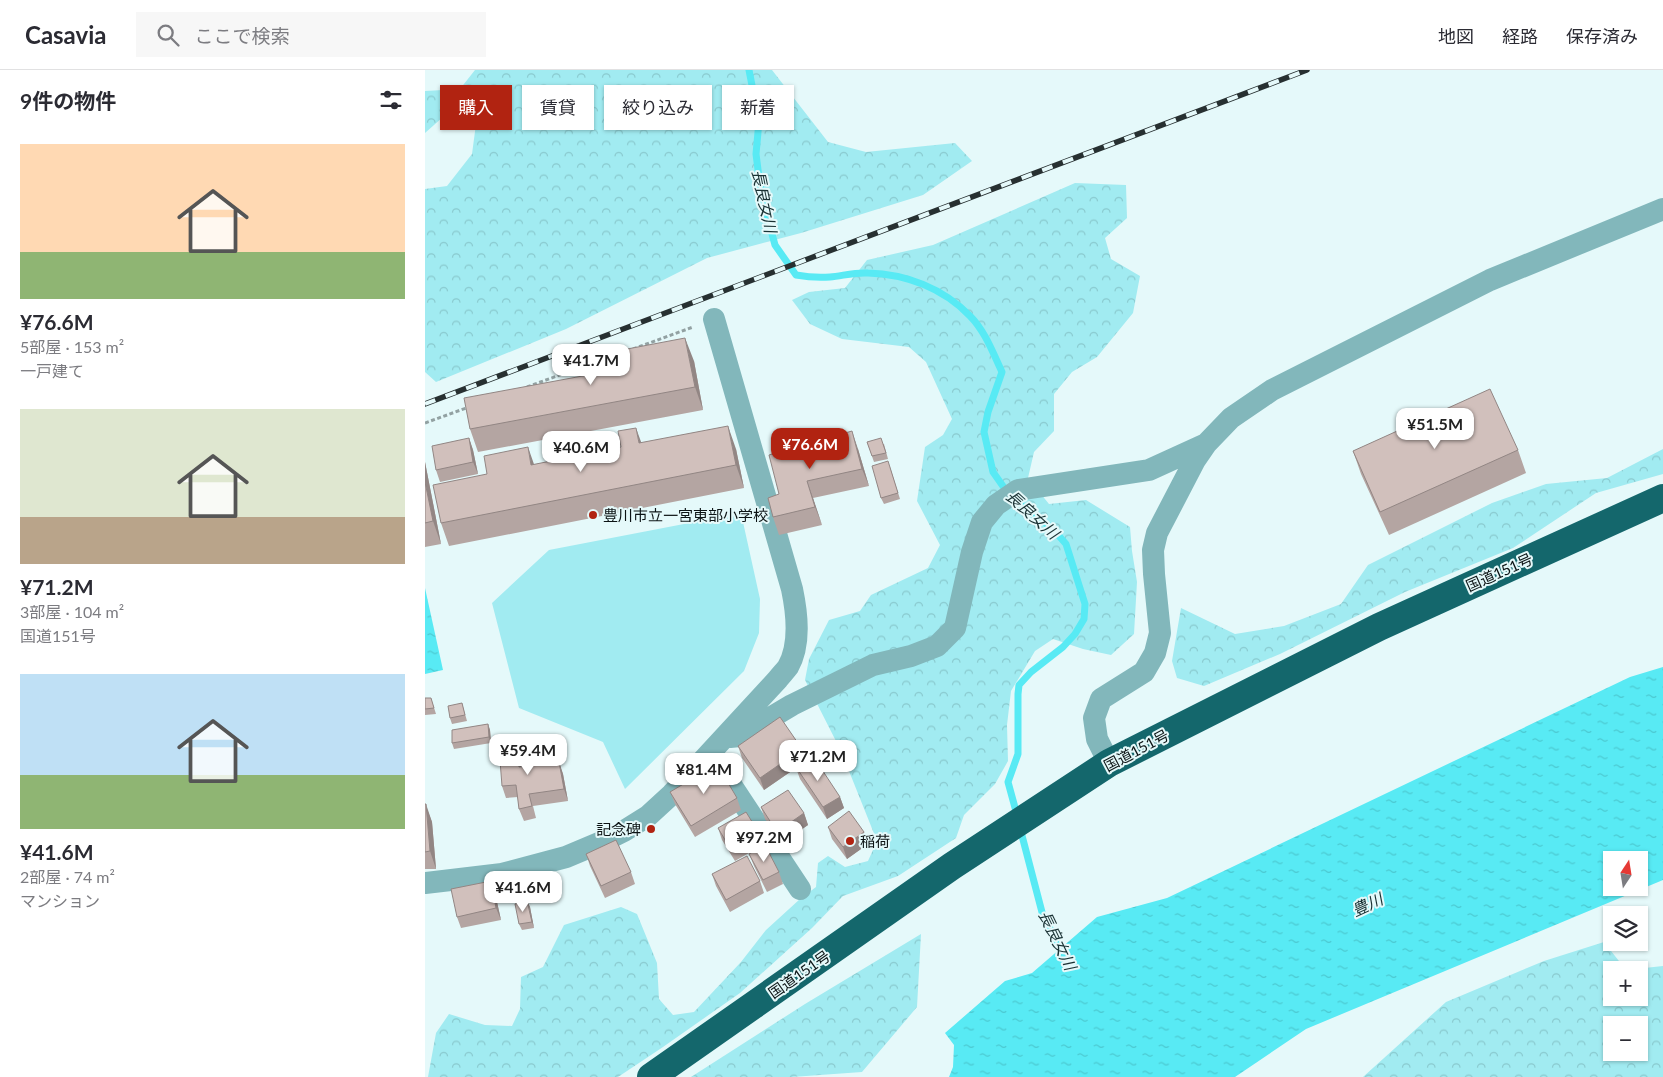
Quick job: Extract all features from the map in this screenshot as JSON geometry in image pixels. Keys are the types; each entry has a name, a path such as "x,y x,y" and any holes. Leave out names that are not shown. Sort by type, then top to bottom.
{"highway":[{"name":"国道151号","path":"651,1077 944,872 1109,763 1379,627 1663,498"}],"street":[{"path":"1109,763 1097,739 1094,718 1101,699 1145,672 1155,653 1160,633 1153,574 1153,550 1157,533 1195,460 1206,444 1231,418 1272,390 1490,280 1663,210"},
{"path":"425,883 502,874 565,856 604,842 624,831 648,816 672,794 788,667 794,650 797,614 792,589 714,319"},
{"path":"717,746 740,736 792,704 873,666 911,656 937,646 955,628 972,552 982,522 996,506 1018,490 1149,470 1206,444"},
{"path":"717,746 800,889"}],"path":[{"path":"630,349 714,319"},
{"path":"518,390 612,356"},
{"path":"425,423 472,406"}],"green space":[{"path":"475,70 772,70 784,85 722,85 722,130 794,130 794,98 828,142 866,152 955,143 972,161 923,195 801,233 707,258 566,329 436,382 425,372 425,189 447,186 472,154 475,130 512,130 512,85 463,85"},
{"path":"440,90 440,120 425,133 425,91"},
{"path":"1075,183 1126,185 1127,218 1105,238 1111,259 1140,276 1133,313 1097,357 1072,372 1054,394 1054,431 1034,452 1028,478 1049,504 1086,500 1130,527 1137,582 1134,634 1111,655 1083,649 1053,639 1035,651 1011,691 1007,725 1008,761 995,784 964,815 956,838 898,876 843,896 812,928 740,993 618,1077 428,1077 436,1033 449,1014 485,1025 512,1026 520,1009 521,977 543,967 564,925 621,907 637,914 657,963 659,999 673,1015 694,1012 741,962 766,930 816,887 818,863 828,856 845,867 868,861 877,841 841,751 805,680 809,659 829,620 860,611 871,595 928,568 940,545 917,501 925,447 943,435 952,419 926,362 909,347 842,339 810,324 792,300 809,292 845,288 867,260 933,245"},
{"path":"1663,449 1663,474 1596,493 1513,548 1405,592 1280,654 1204,686 1177,678 1172,661 1181,608 1235,634 1284,626 1341,604 1368,565 1492,503 1546,484 1607,478"},
{"path":"741,513 760,599 759,633 744,671 625,789 603,742 519,708 492,603 549,550"},
{"path":"921,934 917,1007 862,1072 792,1077 691,1077 805,1004"},
{"path":"1603,942 1603,951 1611,951 1619,961 1603,961 1603,1006 1648,1006 1648,968 1663,966 1663,1077 1363,1077 1446,1002 1544,961"}],"water":[{"path":"425,588 443,670 425,674"},
{"name":"豊川","path":"1663,667 1663,880 1648,886 1648,851 1603,851 1603,896 1625,896 1306,1029 1235,1077 949,1077 953,1067 954,1045 945,1033 1005,981 1032,973 1097,917 1167,898 1630,677"}],"building":[{"path":"685,338 695,387 470,429 464,398 604,372 601,354"},
{"path":"1490,389 1518,450 1380,512 1353,451"},
{"path":"728,426 736,465 441,523 433,485 487,474 484,456 528,447 531,465 621,447 618,431 636,428 639,443"},
{"path":"852,431 862,469 807,481 815,507 773,517 768,498 779,494 769,455"},
{"path":"469,438 473,462 436,470 432,446"},
{"path":"881,438 886,453 872,456 867,442"},
{"path":"888,461 898,493 881,498 872,466"},
{"path":"425,482 433,521 425,523"},
{"path":"425,698 431,698 434,708 425,709"},
{"path":"462,703 465,715 450,718 448,706"},
{"path":"780,717 802,749 760,778 738,746"},
{"path":"488,724 489,737 452,743 452,730"},
{"path":"516,744 519,767 559,762 564,789 529,794 532,806 519,809 516,785 502,786 499,747"},
{"path":"813,756 840,797 823,807 796,767"},
{"path":"717,764 737,798 691,826 670,792"},
{"path":"788,790 804,813 777,832 761,807"},
{"path":"425,804 430,851 425,852"},
{"path":"849,811 864,832 843,847 828,827"},
{"path":"746,812 759,833 731,850 718,828"},
{"path":"616,840 631,872 601,886 586,854"},
{"path":"765,845 779,872 763,880 749,854"},
{"path":"747,856 760,881 726,900 712,874"},
{"path":"527,873 531,894 515,897 511,876"},
{"path":"491,881 496,908 457,917 451,889"},
{"path":"527,901 532,922 519,924 515,904"}],"waterway":[{"name":"長良女川","path":"749,70 759,121 756,154 761,193 775,245 796,275 826,277 863,273 896,276 936,290 970,316 984,335 1002,372 988,412 984,432 993,472 1012,499 1052,528 1066,544 1085,604 1084,619 1075,634 1063,647 1031,672 1019,685 1018,754 1008,782 1017,815"},
{"name":"長良女川","path":"1020,828 1043,916 1065,956"}],"railway":[{"path":"425,404 1307,70"}],"place":[{"name":"豊川市立一宮東部小学校","path":"593,515"},
{"name":"記念碑","path":"651,829"},
{"name":"稲荷","path":"850,841"}]}
